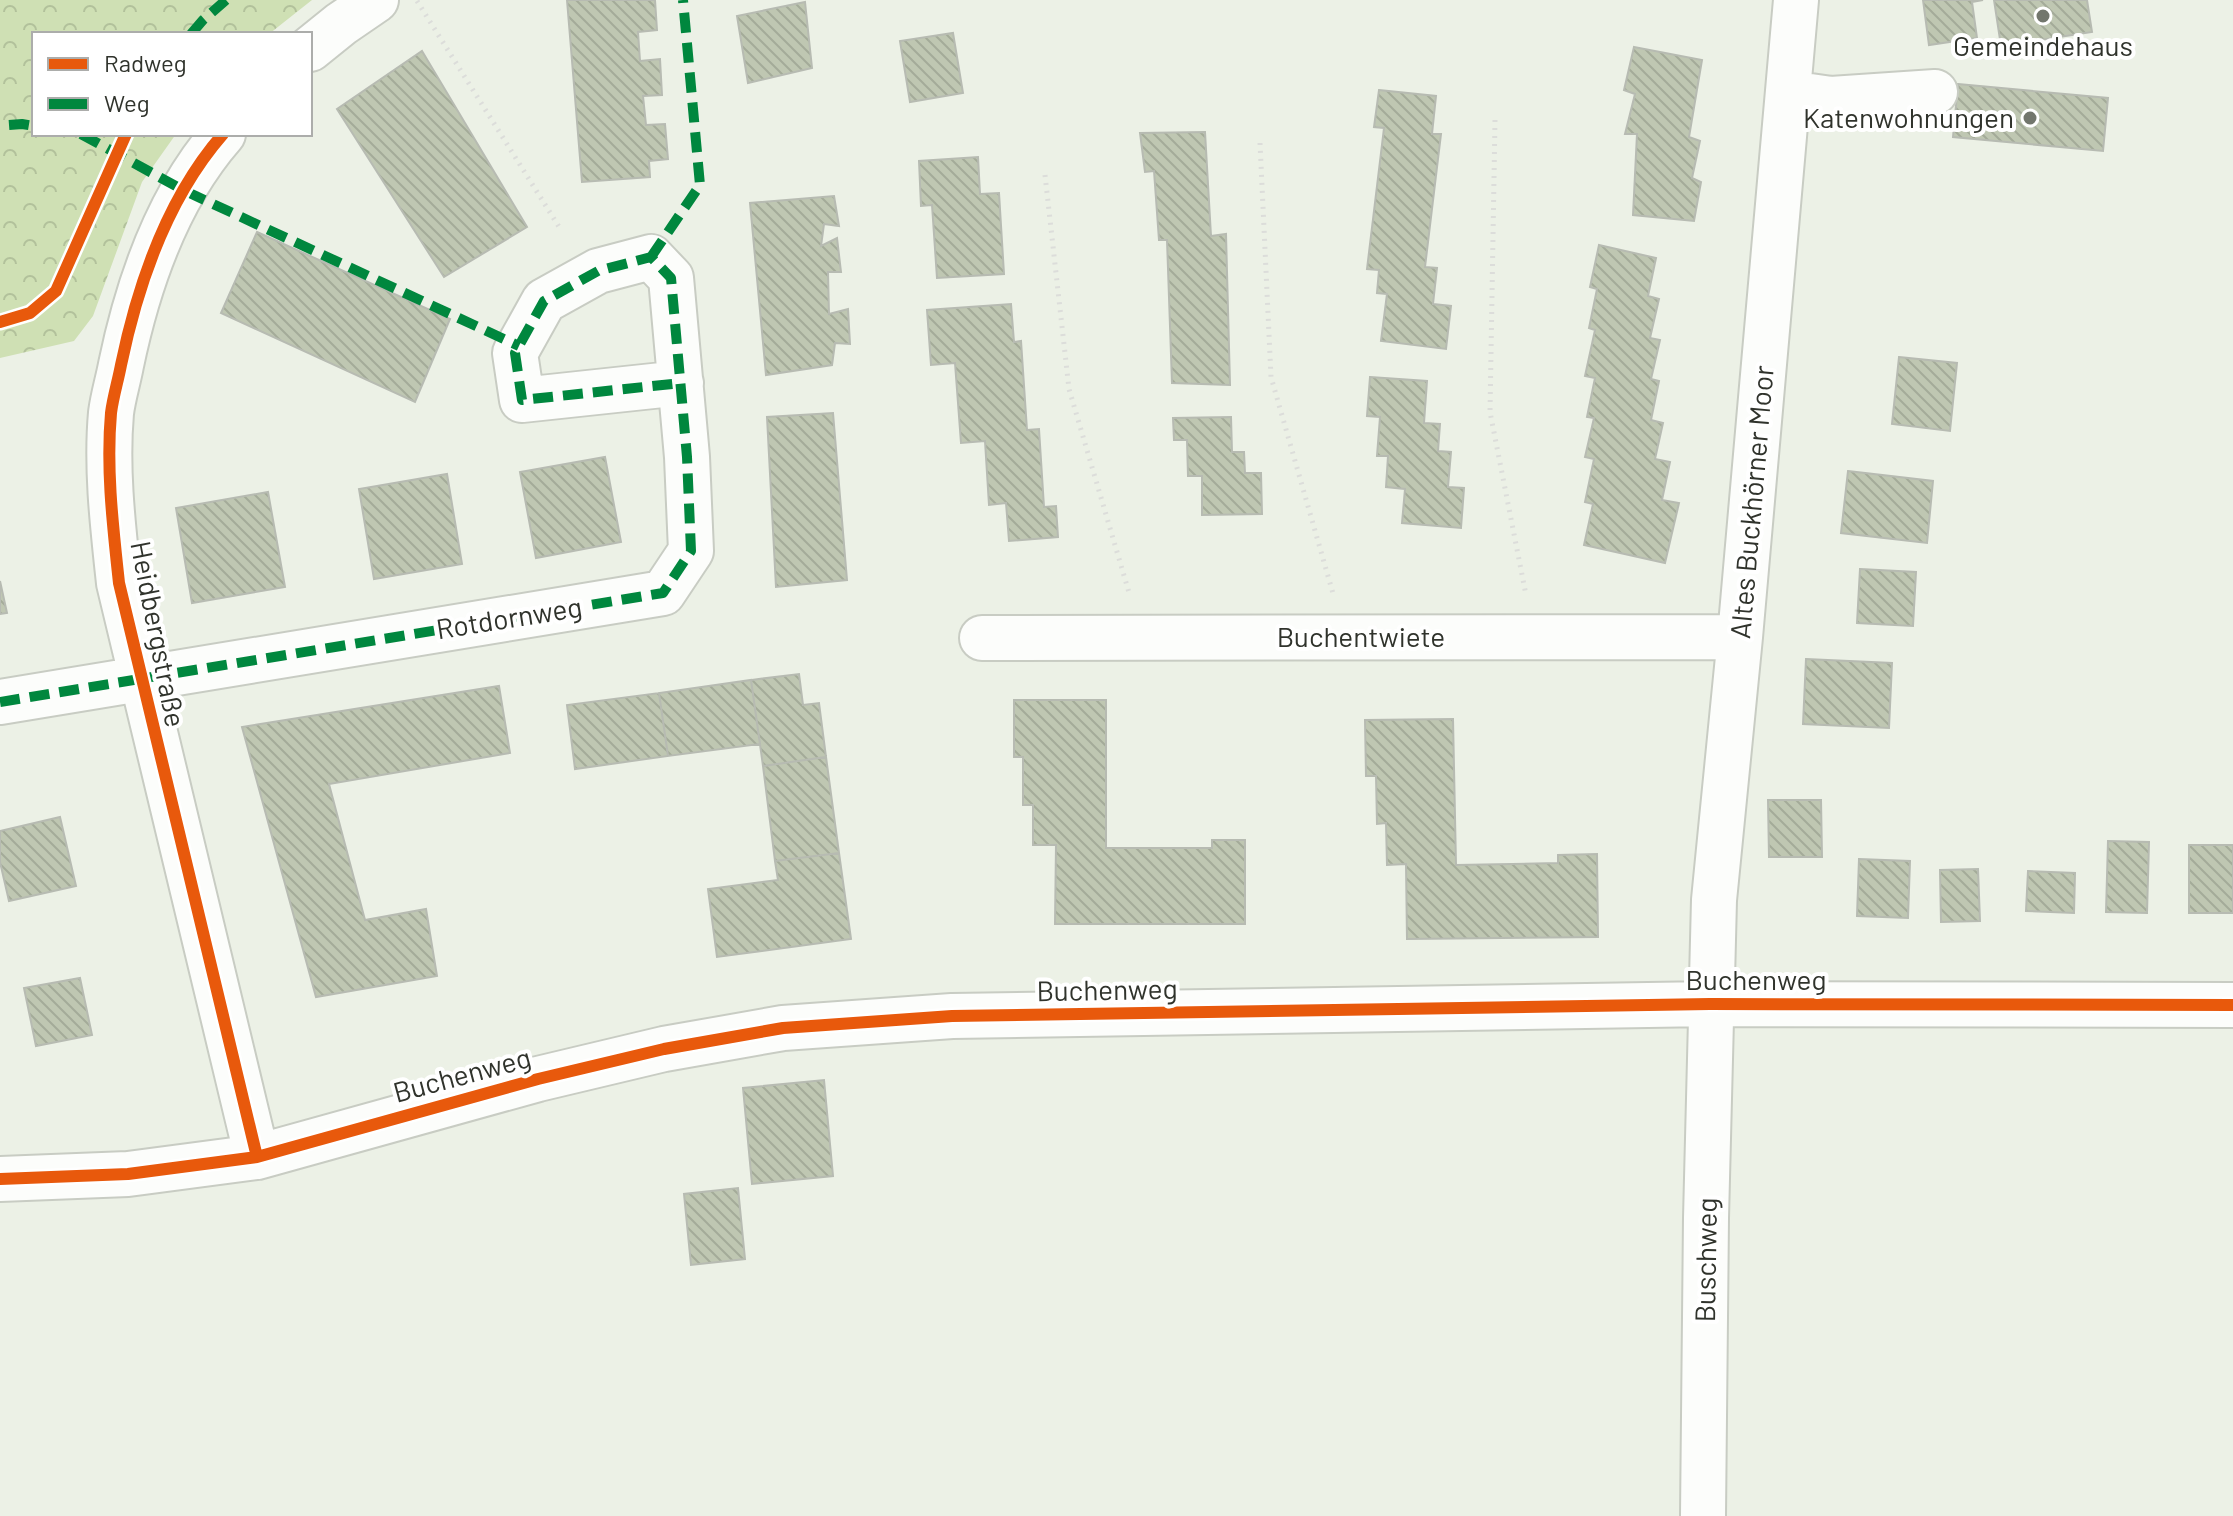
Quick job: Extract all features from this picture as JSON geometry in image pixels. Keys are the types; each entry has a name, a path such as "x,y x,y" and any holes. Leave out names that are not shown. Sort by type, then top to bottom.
{"street":[{"path":"312,47 376,0"},
{"name":"Altes Buckhörner Moor","path":"1710,1004 1714,900 1796,0"},
{"path":"1789,93 1831,99 1935,92"},
{"name":"Heidbergstraße","path":"222,136 183,190 150,258 129,330 111,412 110,498 119,583 257,1157"},
{"name":"Rotdornweg","path":"0,702 663,593 691,551 681,383"},
{"name":"Buchentwiete","path":"982,638 1740,637"},
{"name":"Buchenweg","path":"0,1179 128,1174 257,1157 538,1079 664,1049 783,1028 952,1016 1710,1004 2233,1005"},
{"name":"Buschweg","path":"1703,1516 1710,1004"}],"path":[{"path":"417,0 561,230"},
{"path":"1495,120 1490,412 1534,637"},
{"path":"1260,143 1271,377 1345,637"},
{"path":"1045,175 1069,389 1142,638"}],"green space":[{"path":"0,0 312,0 272,32 32,32 32,136 175,136 142,182 93,316 74,341 0,358"}],"building":[{"path":"567,0 655,0 657,30 638,32 640,61 660,59 662,95 643,96 646,125 665,124 668,159 649,161 650,177 582,182"},
{"name":"Gemeindehaus","path":"1923,0 1983,0 1972,2 1977,38 1929,45"},
{"name":"Gemeindehaus","path":"1994,0 2087,0 2092,32 2001,46"},
{"path":"805,2 812,68 748,83 737,16"},
{"path":"953,33 963,93 910,102 900,41"},
{"path":"1634,47 1702,60 1689,137 1700,141 1692,178 1701,182 1694,221 1633,215 1637,134 1625,134 1635,94 1624,90"},
{"path":"422,51 527,227 444,277 337,109"},
{"name":"Katenwohnungen","path":"1958,84 2108,98 2103,151 1953,137"},
{"path":"1379,90 1436,96 1432,134 1441,134 1425,267 1437,268 1433,304 1451,306 1446,349 1381,341 1387,294 1377,293 1379,270 1367,269 1384,128 1374,127"},
{"path":"1205,132 1211,236 1226,234 1230,385 1172,383 1167,240 1159,240 1154,171 1145,172 1140,133"},
{"path":"978,157 980,194 999,193 1004,274 937,278 932,205 921,206 919,161"},
{"path":"834,196 839,226 824,224 821,246 837,238 841,272 828,272 829,314 848,309 850,344 835,343 832,365 766,375 750,203"},
{"path":"257,232 450,319 415,402 221,313"},
{"path":"1599,245 1656,258 1648,296 1659,299 1650,338 1660,340 1651,379 1659,381 1651,420 1663,423 1655,459 1670,462 1662,500 1679,503 1665,563 1584,545 1593,504 1585,502 1594,459 1585,457 1594,418 1587,417 1595,378 1585,376 1595,330 1589,328 1597,289 1590,287"},
{"path":"1011,304 1014,342 1021,341 1027,430 1039,429 1044,507 1056,506 1058,537 1009,541 1006,503 989,505 985,441 961,443 955,363 931,365 927,310"},
{"path":"1899,357 1957,363 1950,431 1892,424"},
{"path":"1370,377 1427,381 1424,423 1440,424 1438,451 1451,452 1448,487 1464,488 1461,528 1402,523 1405,489 1386,487 1388,456 1377,456 1380,417 1367,416"},
{"path":"833,413 847,580 776,587 767,417"},
{"path":"1231,417 1232,452 1244,452 1245,473 1261,473 1262,514 1202,515 1202,476 1188,476 1187,440 1174,440 1173,418"},
{"path":"605,457 621,542 536,558 520,472"},
{"path":"1848,471 1933,481 1927,543 1841,533"},
{"path":"447,474 462,564 374,579 359,489"},
{"path":"268,492 285,587 192,603 176,508"},
{"path":"1860,569 1916,572 1913,626 1857,623"},
{"path":"0,581 7,613 0,614"},
{"path":"1806,659 1892,663 1889,728 1803,724"},
{"path":"799,674 803,705 819,703 826,757 763,766 751,680"},
{"path":"751,680 760,744 668,756 659,693"},
{"path":"499,686 510,753 329,784 365,920 426,909 437,976 316,997 242,727"},
{"path":"659,693 668,756 575,769 567,705"},
{"path":"1014,700 1106,700 1106,848 1212,848 1212,840 1245,840 1245,924 1055,924 1056,845 1033,845 1033,805 1023,805 1023,757 1014,757"},
{"path":"1453,719 1456,865 1558,863 1558,855 1597,854 1598,937 1407,939 1406,864 1387,865 1386,823 1377,824 1376,776 1366,776 1365,720"},
{"path":"826,757 839,853 775,861 763,766"},
{"path":"1768,800 1821,800 1822,857 1769,857"},
{"path":"60,817 76,886 9,901 0,862 0,831"},
{"path":"2108,841 2149,842 2147,913 2106,912"},
{"path":"2189,845 2233,845 2233,913 2189,913"},
{"path":"839,853 851,939 717,957 708,889 778,880 775,861"},
{"path":"1859,859 1910,861 1908,918 1857,916"},
{"path":"1978,869 1980,921 1941,922 1940,870"},
{"path":"2028,871 2075,873 2074,913 2026,911"},
{"path":"80,978 92,1035 36,1046 24,988"},
{"path":"824,1080 833,1176 752,1184 743,1088"},
{"path":"738,1188 745,1259 691,1265 684,1194"}],"marked path":[{"path":"193,32 226,0"},
{"path":"651,257 700,185 683,0"},
{"path":"9,125 32,126"},
{"path":"85,136 183,190 519,346"},
{"path":"0,702 663,593 691,551 687,457 671,278 651,257 598,271 544,301 515,353 522,400 681,383"}],"cycle path":[{"path":"0,322 30,313 56,291 125,136"},
{"path":"221,136 203,159 171,214 157,243 136,303 112,407 110,477 119,583 257,1157"},
{"path":"0,1179 128,1174 257,1157 538,1079 664,1049 783,1028 952,1016 1710,1004 2233,1005"}],"place":[{"name":"Gemeindehaus","path":"2043,16"},
{"name":"Katenwohnungen","path":"2030,118"}]}
